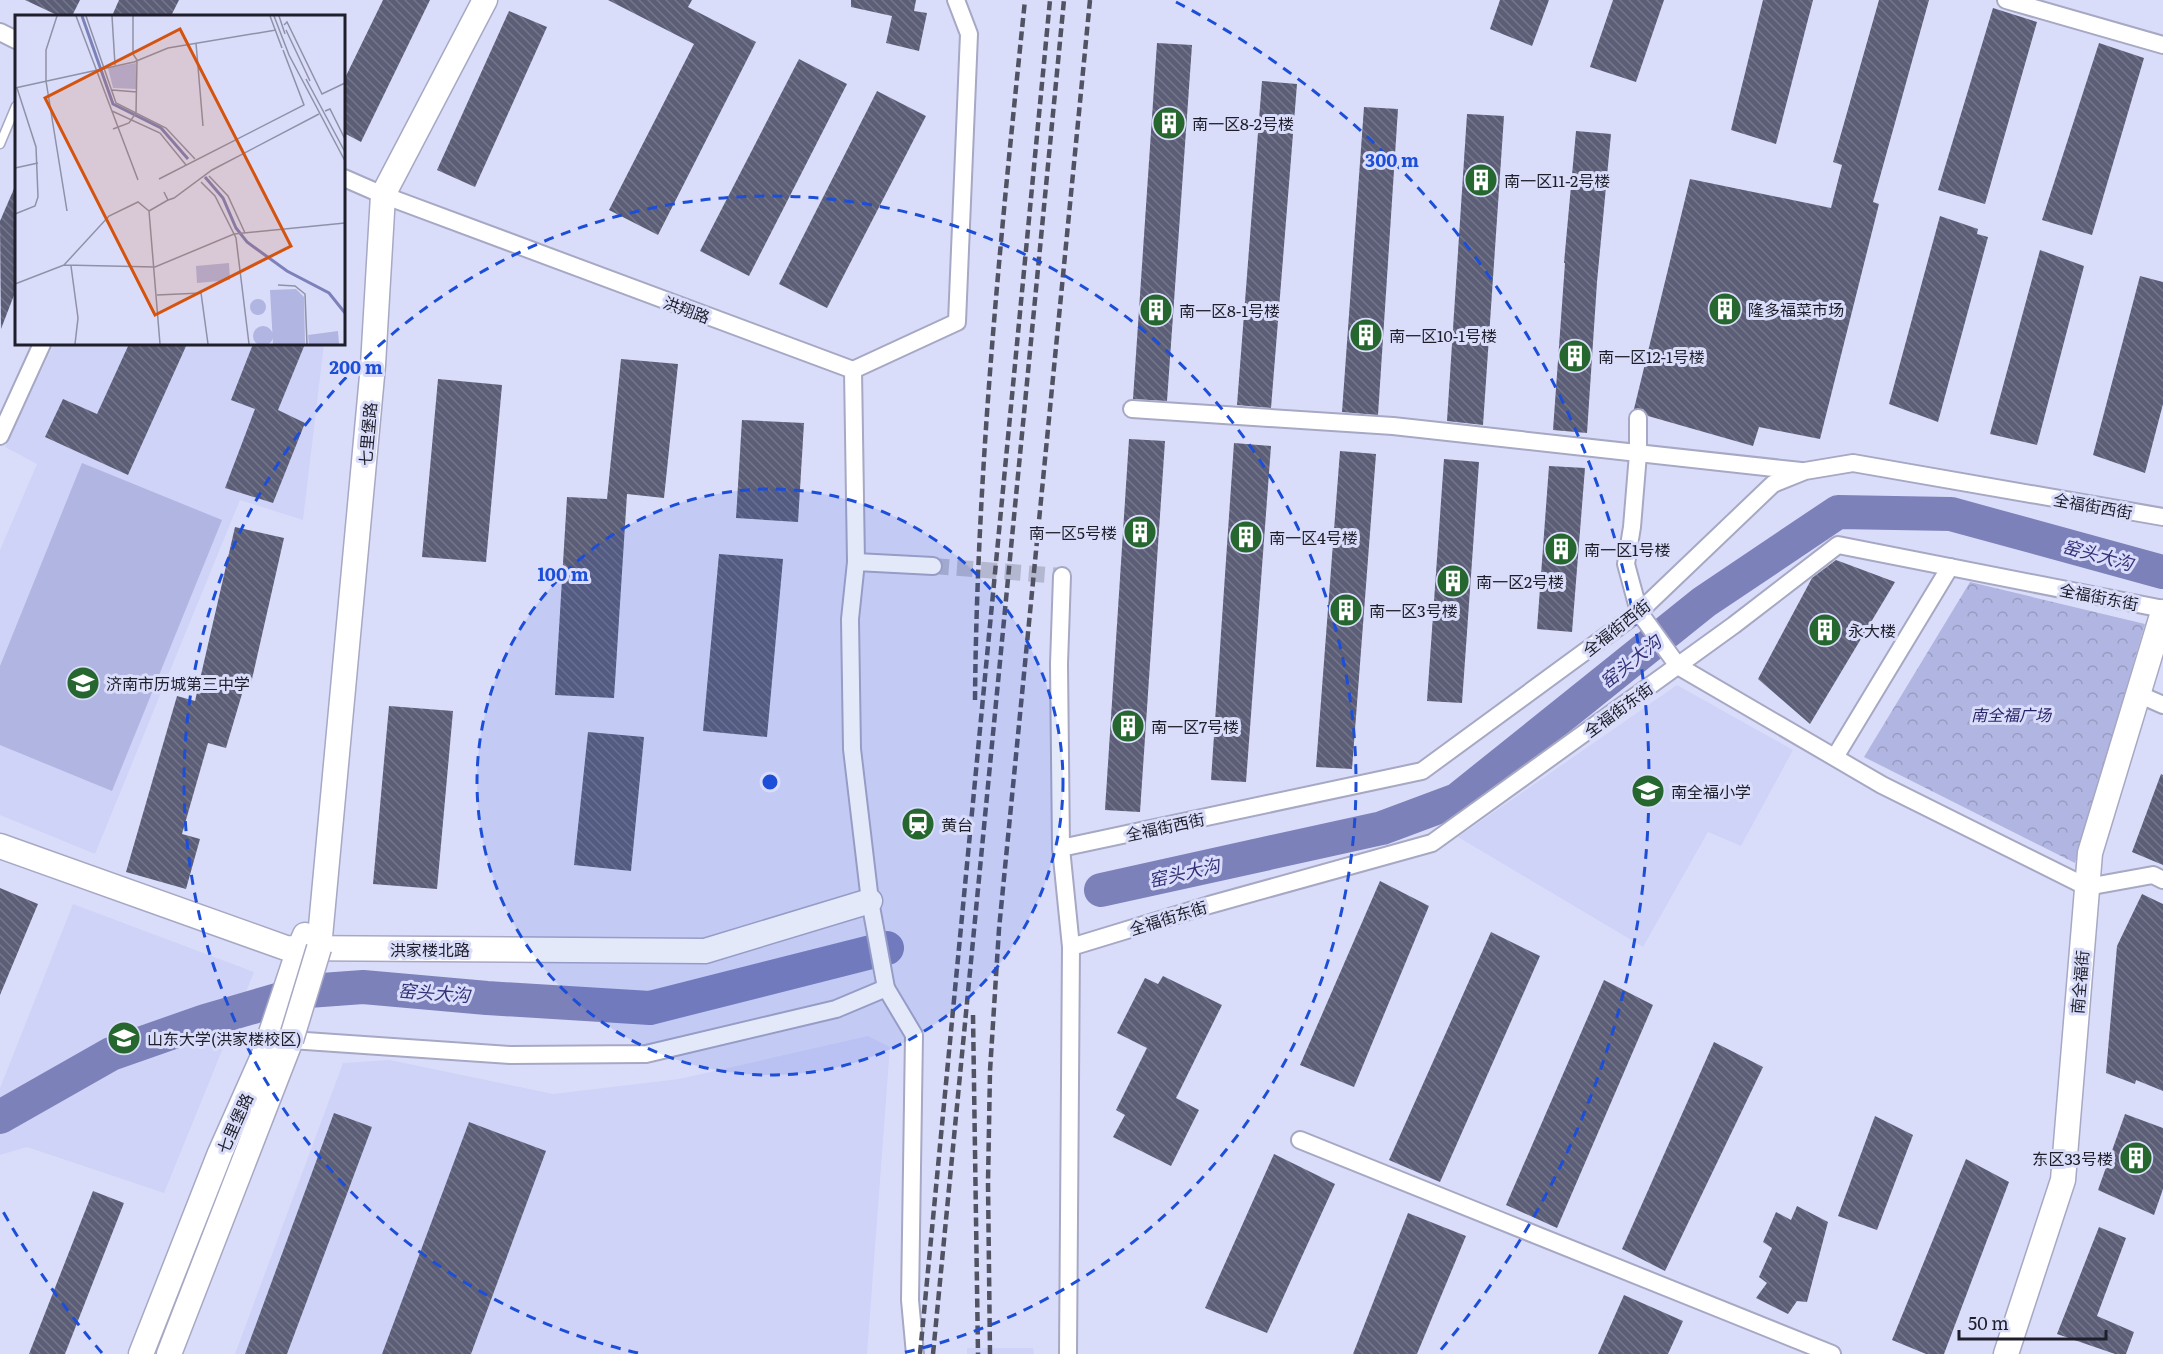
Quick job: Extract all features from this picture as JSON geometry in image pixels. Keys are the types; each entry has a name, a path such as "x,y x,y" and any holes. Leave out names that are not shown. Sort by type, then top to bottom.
{"main road":[{"name":"七里堡路","path":"169,1354 281,1037 326,892 374,365 383,195 485,0"},
{"name":"南全福街","path":"2006,1354 2063,1180 2090,853 2163,610"},
{"name":"洪家楼北路","path":"0,846 286,948 705,951 870,901"},
{"name":"七里堡路","path":"141,1354 220,1153 281,1037"}],"street":[{"path":"915,1354 910,1300 914,1035 886,988 870,901 852,749 850,619 856,562 853,370 957,322 969,34 956,0"},
{"path":"2006,0 2163,45"},
{"path":"0,33 15,40"},
{"name":"洪翔路","path":"345,178 383,195 853,370"},
{"path":"0,436 42,345"},
{"path":"1132,410 1393,426 1805,471"},
{"path":"1638,417 1638,454 1632,527 1626,564 1639,612 1678,666 1882,785 2087,887 2153,874 2163,880"},
{"name":"全福街西街","path":"1061,848 1422,771 1639,612 1773,484 1805,471 1853,463 2163,517"},
{"name":"全福街东街","path":"1071,947 1209,905 1432,843 1734,625 1838,544 2163,610"},
{"path":"856,562 933,566"},
{"path":"1834,757 1950,567"},
{"path":"1062,576 1059,664 1061,848 1071,947 1068,1354"},
{"path":"2138,694 2163,705"},
{"path":"281,1037 510,1055 646,1054 836,1009 886,988"},
{"path":"1300,1140 1832,1354"}],"lane":[{"path":"0,144 15,108"}],"shaded area":[{"name":"济南市历城第三中学","path":"54,345 324,345 303,520 240,500 95,854 0,815 0,550 37,464 5,447"},
{"name":"南全福小学","path":"1677,685 1793,750 1741,846 1708,832 1643,947 1458,837"},
{"name":"山东大学(洪家楼校区)","path":"73,904 254,972 164,1193 27,1147 0,1155 0,1088"},
{"path":"868,1036 890,1047 867,1354 235,1354 343,1063 390,1060 553,1094 679,1079"},
{"path":"967,1348 1033,1348 1034,1354 967,1354"}],"green space":[{"path":"82,463 222,520 112,791 0,745 0,666"},
{"name":"南全福广场","path":"1970,582 2145,624 2075,863 1864,757"}],"building":[{"path":"25,0 80,0 72,15 57,15"},
{"path":"119,0 179,0 172,15 112,15"},
{"path":"383,0 430,0 361,142 345,134 345,78"},
{"path":"608,0 692,0 688,7 756,42 658,235 609,210 694,44"},
{"path":"851,0 916,0 914,11 927,13 919,51 886,43 892,16 851,7"},
{"path":"1500,0 1549,0 1532,46 1490,29"},
{"path":"1613,0 1664,0 1636,82 1590,67"},
{"path":"1763,0 1813,0 1776,144 1731,130"},
{"path":"1879,0 1929,0 1873,202 1879,204 1820,439 1759,427 1753,446 1648,416 1643,409 1634,409 1690,179 1831,208 1842,165 1833,162"},
{"path":"1993,8 2037,22 1985,204 1938,190"},
{"path":"509,11 547,27 475,187 437,170"},
{"path":"1157,43 1192,45 1167,401 1133,399"},
{"path":"2099,43 2144,58 2092,235 2042,220"},
{"path":"799,59 847,84 749,276 700,251"},
{"path":"1262,81 1297,84 1271,408 1237,405"},
{"path":"877,91 926,116 827,308 779,284"},
{"path":"1364,107 1398,109 1378,415 1342,412"},
{"path":"1467,114 1504,116 1483,425 1447,421"},
{"path":"1576,131 1611,134 1597,282 1587,433 1553,430 1564,263"},
{"path":"15,186 15,293 1,329 0,221"},
{"path":"1940,216 1978,229 1977,234 1988,237 1938,422 1889,404"},
{"path":"2040,250 2084,266 2037,445 1990,434"},
{"path":"2140,276 2163,282 2163,404 2145,473 2093,455"},
{"path":"129,345 187,345 128,475 45,437 63,399 97,414"},
{"path":"253,345 305,345 278,410 305,423 273,503 225,488 255,409 231,400"},
{"path":"621,359 678,364 664,498 627,494 614,698 555,695 567,497 607,499"},
{"path":"438,379 502,385 486,562 422,557"},
{"path":"742,420 804,423 798,522 736,518"},
{"path":"1129,439 1165,441 1140,812 1105,810"},
{"path":"1234,443 1271,446 1246,782 1211,780"},
{"name":"南一区3号楼","path":"1340,451 1376,454 1352,769 1316,767"},
{"name":"南一区2号楼","path":"1444,459 1479,462 1462,703 1427,701"},
{"name":"南一区1号楼","path":"1549,466 1585,468 1572,632 1537,629"},
{"path":"235,527 284,538 250,688 244,687 226,748 208,743 182,834 200,839 186,889 126,872 177,696 195,701"},
{"path":"719,554 783,559 767,737 703,731"},
{"name":"永大楼","path":"1836,560 1895,582 1810,724 1758,679 1812,578"},
{"path":"389,706 453,711 437,889 373,884"},
{"path":"588,732 644,737 631,871 574,865"},
{"path":"2161,774 2163,775 2163,865 2132,852"},
{"path":"1380,881 1429,906 1354,1087 1300,1065"},
{"path":"0,888 38,904 0,995"},
{"path":"2142,894 2163,904 2163,1091 2136,1080 2135,1084 2106,1073 2117,946"},
{"path":"1491,932 1540,956 1440,1182 1389,1160"},
{"path":"1163,976 1222,1005 1176,1098 1199,1110 1171,1166 1113,1137 1125,1115 1116,1110 1147,1048 1117,1033 1145,978 1158,984"},
{"path":"1604,980 1653,1005 1557,1228 1506,1205"},
{"path":"1714,1042 1763,1067 1665,1271 1622,1249"},
{"path":"334,1113 372,1127 287,1354 245,1354"},
{"name":"东区33号楼","path":"2125,1114 2163,1128 2163,1189 2154,1215 2098,1190"},
{"path":"1875,1116 1913,1135 1877,1230 1838,1216"},
{"path":"469,1122 546,1151 471,1354 382,1354"},
{"path":"1274,1154 1335,1184 1267,1333 1205,1308"},
{"path":"1966,1159 2009,1182 1944,1354 1926,1354 1892,1340"},
{"path":"93,1191 124,1203 65,1354 29,1354"},
{"path":"1797,1206 1828,1222 1807,1302 1797,1301 1788,1314 1756,1298 1767,1283 1759,1277 1772,1248 1763,1242 1776,1212 1791,1220"},
{"path":"1408,1213 1466,1236 1417,1354 1353,1354"},
{"path":"2099,1227 2126,1238 2097,1316 2134,1332 2126,1354 2115,1354 2057,1334"},
{"path":"1624,1295 1683,1321 1668,1354 1598,1354"}],"waterway":[{"name":"窑头大沟","path":"1101,890 1382,828 1457,800 1704,602 1838,512 1951,514 2163,572"},
{"name":"窑头大沟","path":"0,1117 111,1054 205,1021 308,991 363,987 487,998 650,1008 887,948"}],"tunnel":[{"path":"933,566 1062,576"}],"railway":[{"path":"975,700 985,437 999,262 1025,0"},
{"path":"920,1354 1050,0"},
{"path":"933,1354 1064,0"},
{"path":"990,1354 988,1183 990,1071 999,929 1090,0"},
{"path":"973,1015 978,1354"}],"place":[{"name":"南一区8-2号楼","path":"1169,123"},
{"name":"南一区11-2号楼","path":"1481,180"},
{"name":"隆多福菜市场","path":"1725,309"},
{"name":"南一区8-1号楼","path":"1156,310"},
{"name":"南一区10-1号楼","path":"1366,335"},
{"name":"南一区12-1号楼","path":"1575,356"},
{"name":"南一区5号楼","path":"1140,532"},
{"name":"南一区4号楼","path":"1246,537"},
{"name":"南一区1号楼","path":"1561,549"},
{"name":"南一区2号楼","path":"1453,581"},
{"name":"南一区3号楼","path":"1346,610"},
{"name":"永大楼","path":"1825,630"},
{"name":"济南市历城第三中学","path":"83,683"},
{"name":"南一区7号楼","path":"1128,726"},
{"name":"南全福小学","path":"1648,791"},
{"name":"黄台","path":"918,824"},
{"name":"山东大学(洪家楼校区)","path":"124,1038"},
{"name":"东区33号楼","path":"2136,1158"}]}
